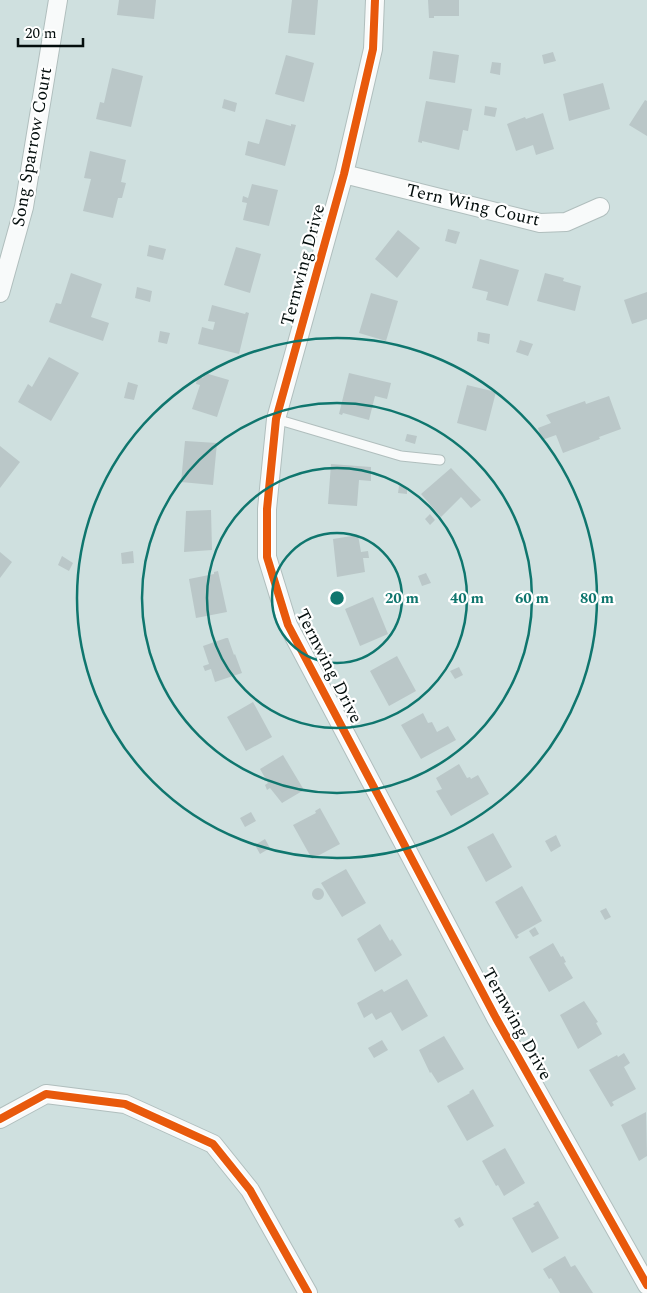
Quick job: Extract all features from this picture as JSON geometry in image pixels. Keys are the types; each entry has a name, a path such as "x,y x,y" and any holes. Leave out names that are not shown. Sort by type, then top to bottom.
{"street":[{"name":"Song Sparrow Court","path":"0,293 24,208 58,0"},
{"name":"Ternwing Drive","path":"375,0 373,49 344,174 276,419 267,509 268,557 288,625 496,1018 647,1285"},
{"name":"Tern Wing Court","path":"344,174 540,223 566,222 600,206"},
{"path":"0,1119 46,1094 56,1095 125,1104 213,1144 250,1190 308,1293"}],"lane":[{"path":"276,419 401,456 440,460"}],"building":[{"path":"119,0 156,0 154,19 117,15"},
{"path":"292,0 318,0 315,35 288,33"},
{"path":"428,0 459,0 459,16 434,16 434,18 429,18"},
{"path":"433,51 459,55 455,83 429,79"},
{"path":"553,52 556,61 544,64 542,55"},
{"path":"286,55 314,63 304,102 275,94"},
{"path":"492,62 501,63 500,75 490,73"},
{"path":"112,68 143,76 131,127 96,119 100,102 104,103"},
{"path":"603,83 610,109 569,121 563,94"},
{"path":"224,99 237,103 235,112 222,108"},
{"path":"645,100 647,101 647,136 629,125"},
{"path":"426,101 472,109 468,131 463,130 459,150 422,141 422,143 418,142"},
{"path":"485,106 497,108 495,117 484,115"},
{"path":"543,113 554,149 536,155 533,145 516,151 507,124"},
{"path":"266,119 291,126 291,124 296,125 285,166 245,155 248,141 259,144"},
{"path":"90,151 126,160 121,182 126,183 122,198 118,198 113,218 83,211 91,179 84,178"},
{"path":"252,184 278,190 269,226 243,220 247,203 242,202 243,196 248,198"},
{"path":"448,229 460,232 456,244 445,241"},
{"path":"398,230 420,248 397,278 375,259"},
{"path":"149,245 166,249 163,260 147,256"},
{"path":"236,247 261,254 250,293 224,285"},
{"path":"480,259 519,270 508,306 486,300 488,292 472,288"},
{"path":"71,273 102,284 91,317 109,323 103,341 49,322 56,303 61,304"},
{"path":"545,273 564,278 563,281 581,286 575,311 537,301"},
{"path":"137,287 152,291 150,302 135,298"},
{"path":"647,292 647,319 632,324 624,300"},
{"path":"371,293 398,301 386,341 359,333"},
{"path":"212,305 245,314 246,312 249,313 239,354 198,344 202,327 213,330 215,322 208,321"},
{"path":"160,331 170,333 167,344 158,342"},
{"path":"478,332 490,334 489,344 477,341"},
{"path":"520,340 533,344 528,356 516,352"},
{"path":"49,357 79,373 51,421 18,402 28,384 32,387"},
{"path":"205,373 229,380 217,417 192,409 200,385 196,384 198,376 203,378"},
{"path":"349,373 391,383 387,399 375,396 369,420 343,413 342,415 339,414"},
{"path":"128,382 138,385 134,400 124,398"},
{"path":"467,385 496,392 486,431 457,423"},
{"path":"609,396 621,429 563,453 556,435 542,440 538,428 551,423 546,415 585,401 586,404"},
{"path":"407,434 417,436 415,444 405,441"},
{"path":"185,441 217,443 213,485 181,482"},
{"path":"0,446 20,462 0,488"},
{"path":"331,464 371,467 371,481 359,480 357,506 328,504"},
{"path":"451,468 481,500 471,508 461,497 441,517 421,494"},
{"path":"399,486 407,487 407,494 398,493"},
{"path":"211,510 212,550 184,552 186,511"},
{"path":"430,514 435,520 430,525 425,519"},
{"path":"358,535 361,552 368,551 369,558 363,558 365,572 337,577 333,539"},
{"path":"133,551 134,563 122,564 121,553"},
{"path":"0,552 12,562 0,578"},
{"path":"62,556 73,563 69,571 58,565"},
{"path":"218,571 227,612 196,618 189,579 214,574 214,572"},
{"path":"426,573 431,583 422,586 418,576"},
{"path":"373,597 388,634 360,646 345,609"},
{"path":"228,638 242,673 215,682 211,669 205,671 203,666 209,664 203,646"},
{"path":"397,656 416,691 389,706 370,671"},
{"path":"459,667 463,675 455,679 450,671"},
{"path":"253,702 272,737 246,751 227,717"},
{"path":"423,713 428,723 432,722 437,732 448,726 456,740 421,759 401,725"},
{"path":"283,755 304,790 282,803 270,788 267,790 265,785 268,783 260,769"},
{"path":"459,764 467,778 470,777 471,779 478,775 489,794 451,816 436,791 442,789 436,778"},
{"path":"320,808 340,844 312,859 293,825 316,813 315,811"},
{"path":"251,812 256,821 245,827 240,818"},
{"path":"493,833 512,867 486,882 467,847"},
{"path":"556,835 561,846 551,852 545,841"},
{"path":"265,839 270,848 260,854 255,845"},
{"path":"346,869 366,903 342,917 321,883"},
{"path":"522,886 542,921 517,935 519,937 516,939 495,902"},
{"path":"316,888 320,888 324,894 320,900 316,900 312,896 312,892"},
{"path":"606,908 611,917 605,920 600,911"},
{"path":"380,924 390,941 392,939 402,955 375,972 357,939"},
{"path":"535,927 539,934 533,937 529,931"},
{"path":"553,943 561,957 563,956 566,962 564,963 573,978 549,992 529,957"},
{"path":"407,979 428,1016 402,1031 391,1012 376,1020 372,1013 364,1018 357,1003 382,989 384,992"},
{"path":"584,1001 598,1022 596,1023 602,1034 578,1049 560,1015"},
{"path":"444,1036 464,1069 438,1083 430,1073 419,1050"},
{"path":"382,1040 388,1050 374,1058 368,1048"},
{"path":"624,1053 630,1063 624,1067 636,1089 612,1102 614,1105 611,1107 589,1070"},
{"path":"473,1089 494,1126 467,1141 447,1106 470,1093"},
{"path":"646,1112 647,1156 639,1161 621,1125"},
{"path":"505,1148 525,1183 504,1196 482,1161"},
{"path":"538,1201 559,1238 532,1253 512,1218 535,1206 533,1204"},
{"path":"460,1217 464,1225 459,1228 454,1220"},
{"path":"565,1256 571,1267 575,1265 593,1293 560,1293 551,1278 549,1279 543,1269"}],"cycle path":[{"path":"375,0 373,49 344,174 276,419 267,509 267,557 288,625 496,1018 647,1285"},
{"path":"0,1119 46,1094 125,1104 213,1144 250,1190 308,1293"}]}
